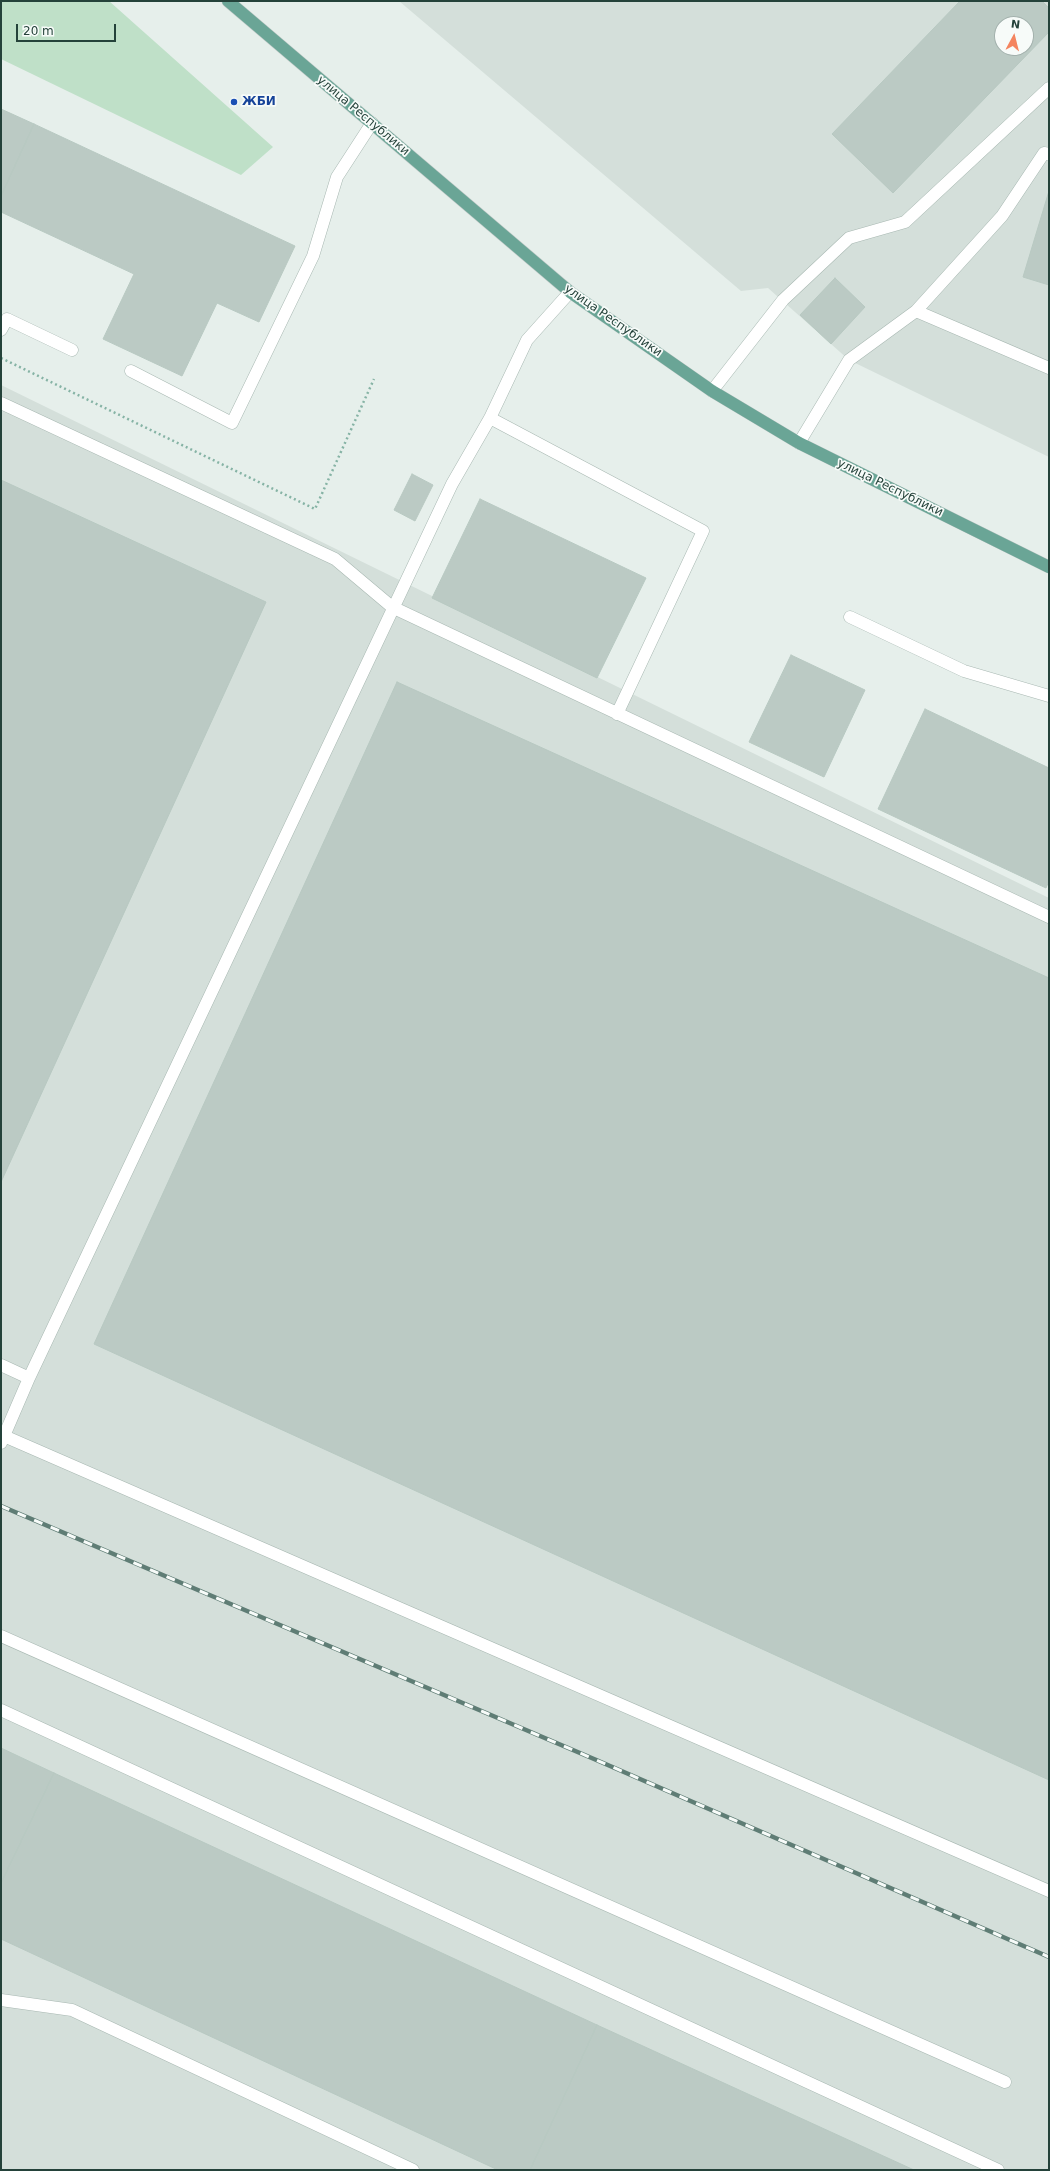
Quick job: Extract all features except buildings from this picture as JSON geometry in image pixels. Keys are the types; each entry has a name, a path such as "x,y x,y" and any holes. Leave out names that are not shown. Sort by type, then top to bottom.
{"main road":[{"name":"улица Республики","path":"228,1 570,292 712,391 799,443 1049,566"}],"lane":[{"path":"712,391 783,300 849,238 905,222 1049,88"},
{"path":"131,372 232,423 313,256 337,177 372,123"},
{"path":"799,443 849,360 916,311 1002,216 1044,153 1049,154"},
{"path":"570,292 528,340 490,418 452,484 392,607 29,1378 3,1439 1049,1891"},
{"path":"916,311 1049,368"},
{"path":"1,330 6,319 72,350"},
{"path":"1,403 336,559 392,607 1049,917"},
{"path":"490,418 703,531 617,714"},
{"path":"850,617 964,671 1049,696"},
{"path":"1,1365 29,1378"},
{"path":"1,1636 1005,2082"},
{"path":"1,1710 998,2170"},
{"path":"1,2000 72,2010 413,2170"}],"shaded area":[{"path":"399,1 1049,1 1049,457 849,360 768,288 741,291"},
{"path":"1,385 1049,898 1049,2170 1,2170"}],"green space":[{"path":"1,1 109,1 273,147 241,175 1,59"}],"railway":[{"path":"1,1506 594,1759 1049,1957"}],"place":[{"name":"ЖБИ","path":"234,102"}]}
